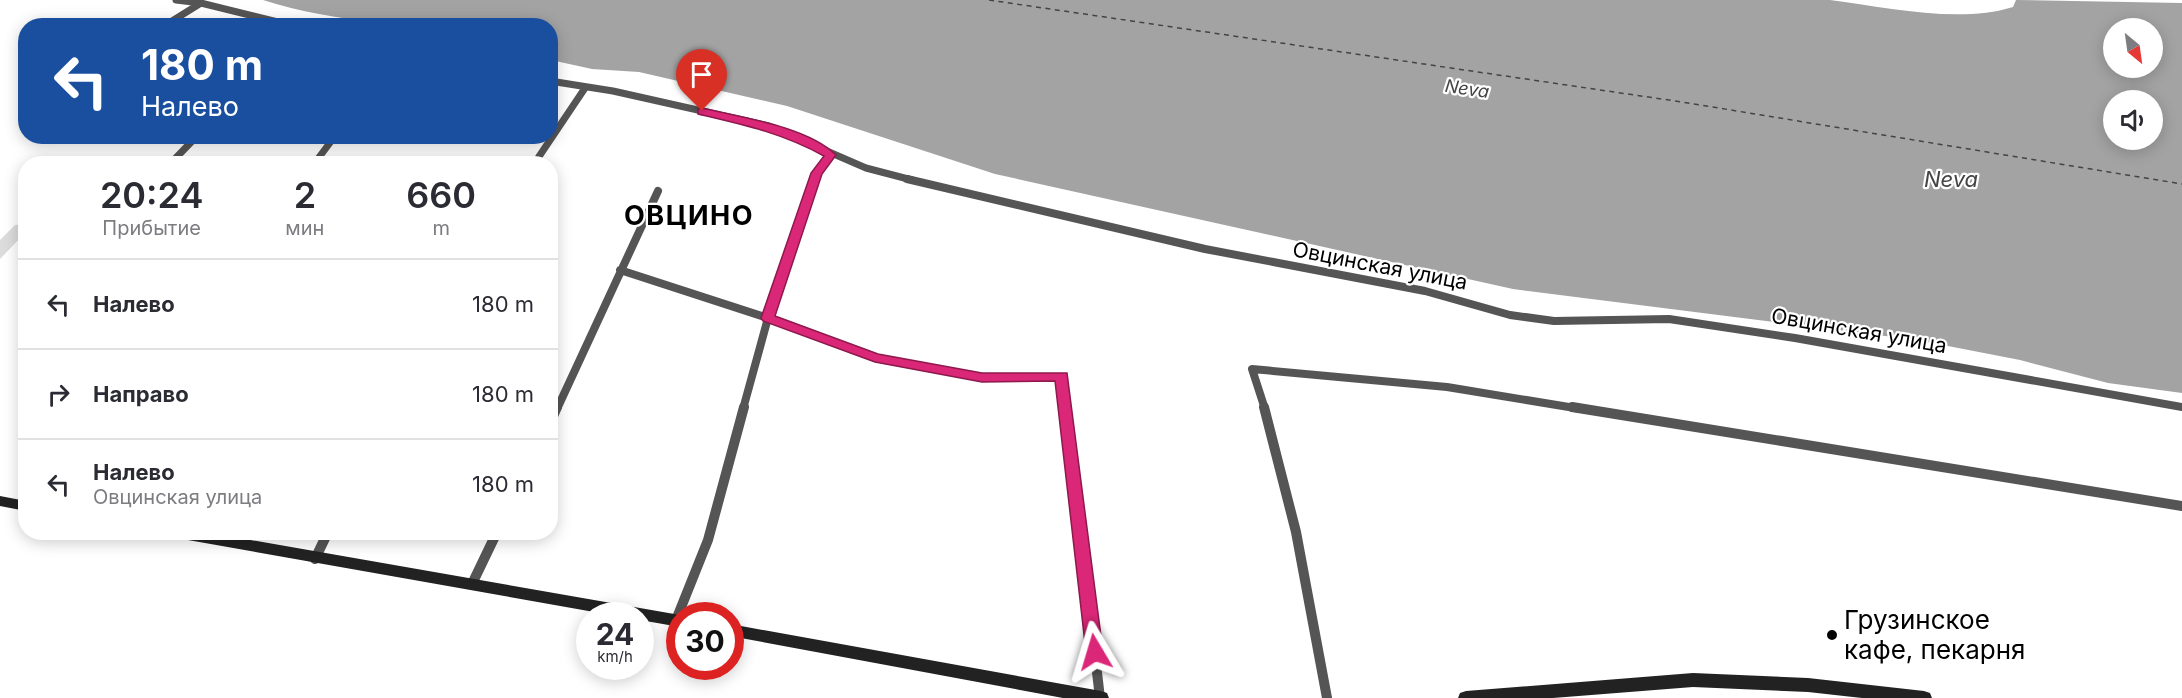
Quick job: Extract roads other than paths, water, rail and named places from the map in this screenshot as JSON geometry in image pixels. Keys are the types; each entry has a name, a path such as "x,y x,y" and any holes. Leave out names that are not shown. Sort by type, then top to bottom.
{"main road":[{"path":"0,501 18,504"},
{"path":"214,540 666,619"},
{"path":"744,633 1101,698"},
{"path":"1466,698 1693,680 1808,685 1924,698"}],"street":[{"path":"176,0 201,3 262,18"},
{"path":"177,18 201,3"},
{"name":"Овцинская улица","path":"558,83 613,91 769,126 797,137 831,155 866,168 944,189 1205,249 1425,291 1510,315 1554,321 1669,319 1795,338 2182,407"},
{"path":"558,128 585,88"},
{"path":"178,156 189,144"},
{"path":"685,602 708,540 768,318 816,173 831,155"},
{"path":"558,406 658,191"},
{"path":"620,270 768,318 875,358 982,378 1062,377 1101,698"},
{"path":"1327,698 1294,516 1269,417 1252,369 1447,387 2182,506"},
{"path":"315,559 324,540"},
{"path":"472,584 493,540"}],"water":[{"name":"Neva","path":"263,0 1830,0 1946,14 1992,12 2013,7 2016,0 2182,3 2182,393 2108,383 2020,360 1917,340 1513,289 995,174 787,106 639,72 592,69 558,62 558,18 343,18 299,10"}],"place":[{"name":"Грузинское кафе, пекарня","path":"1832,635"}],"district":[{"name":"ОВЦИНО","path":"689,216"}]}
